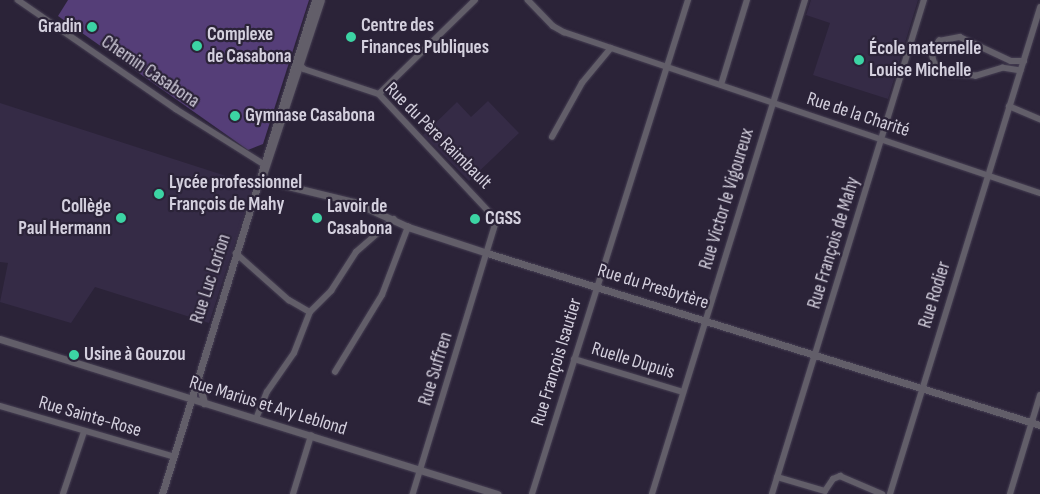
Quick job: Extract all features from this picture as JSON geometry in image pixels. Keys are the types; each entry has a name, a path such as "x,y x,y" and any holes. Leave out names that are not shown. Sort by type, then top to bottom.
{"street":[{"name":"Chemin Casabona","path":"18,0 264,165"},
{"name":"Rue Luc Lorion","path":"162,494 172,456 315,0"},
{"name":"Rue Luc Lorion","path":"264,165 300,66 321,0"},
{"path":"379,94 475,0"},
{"name":"Rue de la Charité","path":"528,0 553,26 611,48 882,138 1040,193"},
{"name":"Rue François Isautier","path":"532,494 688,0"},
{"path":"721,85 747,0"},
{"name":"Rue Victor le Vigoureux","path":"652,494 804,0"},
{"name":"Rue François de Mahy","path":"772,494 924,0"},
{"name":"Rue Rodier","path":"890,494 1040,8"},
{"path":"931,52 939,41 953,37 971,41 1011,61 1024,61"},
{"path":"552,137 582,83 611,48"},
{"path":"909,49 931,52"},
{"path":"931,52 934,63 949,74 976,76 996,70 1021,71"},
{"path":"996,70 1000,56"},
{"path":"297,57 300,66"},
{"name":"Rue du Père Raimbault","path":"300,66 379,94 492,211 497,220 487,253"},
{"path":"1010,106 1040,119"},
{"path":"264,165 275,183"},
{"name":"Rue du Presbytère","path":"260,179 354,202 408,226 487,253 1040,424"},
{"path":"256,419 267,392 294,354 310,312 330,291 356,252 394,220"},
{"path":"335,372 382,295 408,226"},
{"path":"236,253 289,300 310,312"},
{"name":"Rue Suffren","path":"413,494 487,253"},
{"name":"Rue Marius et Ary Leblond","path":"0,339 497,494"},
{"name":"Ruelle Dupuis","path":"574,359 683,392"},
{"path":"198,376 204,403"},
{"path":"1010,494 1040,395"},
{"name":"Rue Sainte-Rose","path":"0,406 84,432 172,456"},
{"path":"63,494 84,432"},
{"path":"293,494 311,436"},
{"path":"777,477 825,491 833,478 840,476 882,494"}],"shaded area":[{"name":"Complexe de Casabona","path":"68,0 309,0 263,144 248,150 58,16"},
{"path":"811,0 918,0 888,99 813,75 830,23 806,15"},
{"path":"488,101 519,133 469,181 423,135 457,102 471,117"},
{"name":"Collège Paul Hermann","path":"0,103 254,185 209,323 95,287 71,323 0,302 8,263 0,262"}],"place":[{"name":"Gradin","path":"92,27"},
{"name":"Centre des Finances Publiques","path":"351,37"},
{"name":"Complexe de Casabona","path":"197,46"},
{"name":"École maternelle Louise Michelle","path":"859,60"},
{"name":"Gymnase Casabona","path":"235,116"},
{"name":"Lycée professionnel François de Mahy","path":"159,194"},
{"name":"Collège Paul Hermann","path":"121,218"},
{"name":"Lavoir de Casabona","path":"317,218"},
{"name":"CGSS","path":"475,219"},
{"name":"Usine à Gouzou","path":"74,355"}]}
